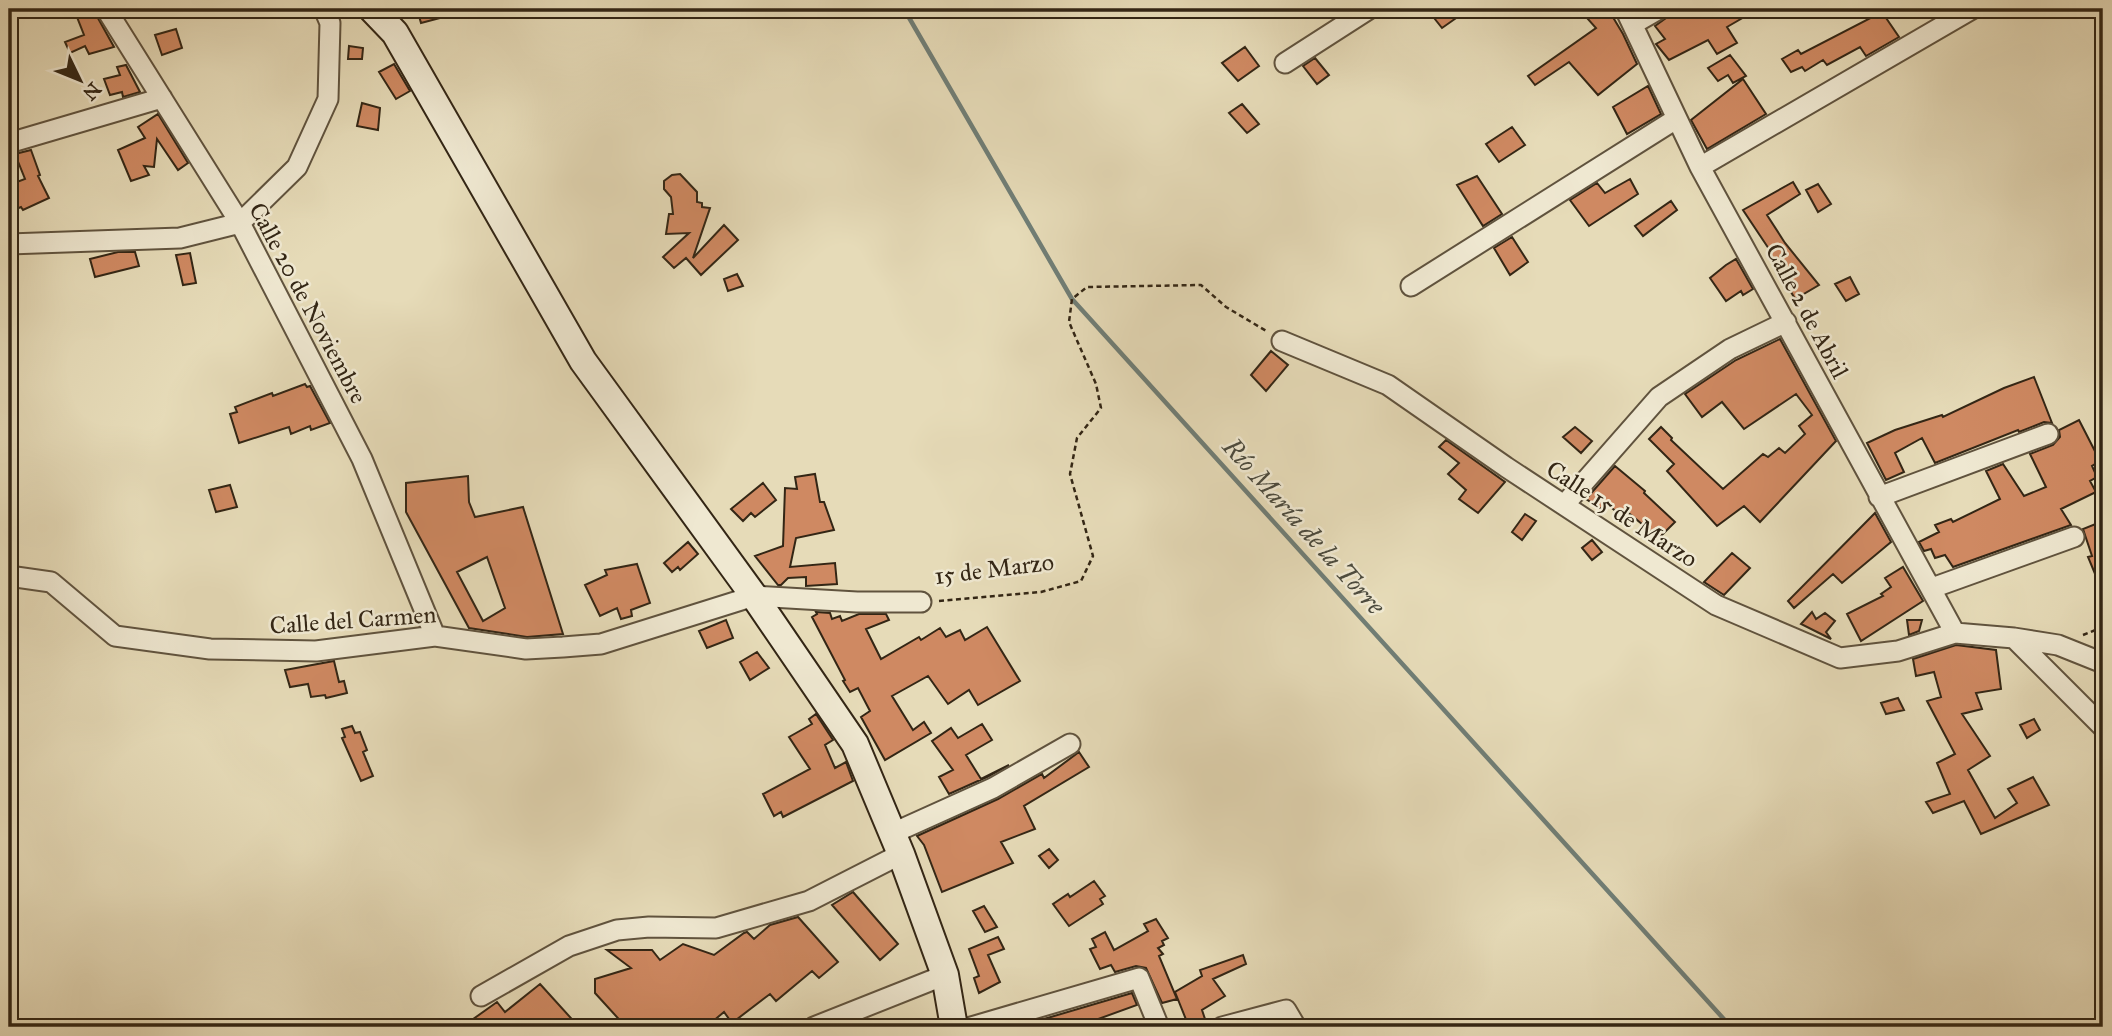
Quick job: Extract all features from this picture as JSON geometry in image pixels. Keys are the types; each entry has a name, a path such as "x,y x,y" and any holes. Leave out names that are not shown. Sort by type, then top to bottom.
{"main road":[{"path":"372,9 395,33 583,361 754,596 855,744 945,975 954,1027"}],"street":[{"name":"Calle 20 de Noviembre","path":"106,9 240,223 362,459 435,636"},
{"path":"12,241 180,238 240,223 297,167 327,99 330,23 324,9"},
{"path":"1285,63 1370,9"},
{"path":"1629,17 1659,9"},
{"path":"1700,167 1972,9"},
{"name":"Calle 2 de Abril","path":"1629,17 1700,167 1955,633"},
{"path":"9,143 162,98"},
{"path":"1411,286 1676,119"},
{"path":"1565,504 1659,397 1730,349 1786,322"},
{"name":"Calle 15 de Marzo","path":"1282,341 1388,385 1506,467 1716,605 1840,658 1898,651 1955,633"},
{"path":"1879,496 2048,434"},
{"path":"1932,588 2074,537"},
{"name":"Calle del Carmen","path":"9,576 51,582 115,636 210,649 316,651 435,636 526,649 601,644 754,596"},
{"name":"15 de Marzo","path":"754,596 857,602 921,602"},
{"path":"1955,633 2058,645 2103,663"},
{"path":"2014,638 2103,727"},
{"path":"481,996 569,946 617,930 649,927 716,928 809,901 896,844 1070,744"},
{"path":"814,1027 945,975"},
{"path":"971,1027 1139,978 1158,1027"},
{"path":"1222,1027 1286,1010 1296,1027"}],"path":[{"name":"15 de Marzo","path":"921,602 1041,592 1081,581 1093,556 1070,474 1077,438 1101,408 1096,384 1069,322 1072,299 1087,287 1202,285 1226,307 1282,341"}],"building":[{"path":"417,9 459,9 459,13 421,23"},
{"path":"1427,9 1469,9 1442,28"},
{"path":"1579,9 1608,9 1637,64 1598,95 1569,62 1535,85 1528,76 1596,28"},
{"path":"1671,9 1758,9 1727,27 1737,43 1717,54 1708,40 1669,60 1656,44 1665,39 1655,26 1669,16"},
{"path":"94,11 114,47 89,54 85,46 70,53 65,42 84,35 77,17"},
{"path":"1882,12 1899,37 1866,56 1860,47 1827,65 1823,60 1805,71 1802,67 1791,72 1782,59 1798,50 1801,54"},
{"path":"176,29 182,48 162,55 155,35"},
{"path":"349,46 363,48 362,59 348,59"},
{"path":"1245,47 1259,66 1238,81 1222,63"},
{"path":"1730,55 1746,76 1733,83 1728,75 1718,81 1708,68"},
{"path":"1315,58 1329,75 1317,84 1303,66"},
{"path":"394,64 410,91 396,99 379,72"},
{"path":"126,65 140,92 123,97 122,92 110,95 104,79 120,75 117,67"},
{"path":"1743,79 1766,114 1707,149 1691,120"},
{"path":"1648,86 1661,114 1627,134 1613,107"},
{"path":"362,103 380,108 378,130 357,126"},
{"path":"1242,104 1259,124 1247,133 1229,113"},
{"path":"158,114 188,163 178,170 157,139 154,167 144,166 149,175 131,181 118,150 145,138 138,127"},
{"path":"1512,127 1525,145 1499,162 1486,144"},
{"path":"31,150 40,175 38,176 49,198 23,210 21,207 9,212 9,185 25,179 15,154"},
{"path":"680,174 697,192 697,202 702,203 702,207 710,208 693,258 724,225 738,240 701,275 686,258 674,268 663,257 689,233 666,234 669,214 673,214 671,197 664,189 664,181 672,175"},
{"path":"1477,176 1502,214 1483,226 1457,185"},
{"path":"1630,179 1638,194 1589,226 1570,200 1597,183 1605,193"},
{"path":"1793,182 1800,194 1767,215 1785,243 1819,285 1795,299 1769,254 1771,252 1743,210"},
{"path":"1818,184 1831,204 1818,212 1806,190"},
{"path":"1671,201 1677,210 1643,236 1635,226"},
{"path":"1512,237 1528,262 1510,275 1494,248"},
{"path":"118,252 135,252 139,266 95,277 90,259"},
{"path":"190,253 196,283 183,285 176,255"},
{"path":"1736,259 1753,289 1743,295 1741,291 1726,301 1710,278"},
{"path":"737,274 743,286 728,291 724,279"},
{"path":"1850,277 1859,294 1846,301 1835,284"},
{"path":"1780,339 1836,441 1760,522 1744,506 1717,526 1667,471 1674,464 1649,439 1661,427 1671,440 1723,489 1763,454 1768,457 1779,448 1785,453 1805,434 1799,426 1812,415 1796,394 1744,429 1722,402 1702,417 1685,394 1736,360"},
{"path":"1271,351 1288,365 1266,391 1251,375"},
{"path":"2034,377 2052,423 2044,422 2019,432 2018,430 1935,463 1922,438 1895,453 1904,472 1886,480 1867,443 1895,430 1942,415 1943,417"},
{"path":"305,384 310,386 330,423 311,430 310,426 291,434 289,427 239,443 230,414 237,412 235,407"},
{"path":"2079,420 2100,461 2092,466 2097,477 2090,481 2096,492 2061,509 2071,525 1953,567 1945,555 1935,558 1931,549 1924,551 1919,542 1939,532 1935,525 1951,519 1953,522 2000,499 1986,471 2003,464 2024,496 2046,487 2030,454 2053,445 2060,437 2059,430"},
{"path":"1575,427 1592,441 1581,453 1563,437"},
{"path":"1446,440 1505,482 1478,513 1459,499 1466,490 1448,474 1459,463 1439,447"},
{"path":"1615,466 1645,491 1644,493 1675,522 1659,538 1626,511 1622,516 1608,505 1603,510 1586,499"},
{"path":"815,474 820,502 824,502 834,530 796,538 790,567 835,563 837,584 806,586 806,577 788,578 778,585 755,556 783,546 785,488 797,489 795,477"},
{"path":"468,476 469,502 475,517 523,507 563,634 527,637 469,628 406,512 406,483","holes":["487,557 505,608 483,621 457,572"]},
{"path":"763,483 776,500 755,517 751,513 743,521 731,509"},
{"path":"230,485 237,507 216,512 209,490"},
{"path":"1875,513 1891,542 1842,583 1833,574 1794,608 1788,601"},
{"path":"1525,514 1536,521 1522,540 1512,532"},
{"path":"2103,521 2103,593 2088,557 2092,556 2083,529"},
{"path":"1592,540 1602,552 1592,560 1582,548"},
{"path":"688,542 698,554 680,570 678,567 672,572 664,563"},
{"path":"1732,553 1750,568 1724,595 1704,582"},
{"path":"637,564 650,603 631,610 632,616 621,619 617,608 600,616 585,585 607,575 605,570"},
{"path":"1903,567 1923,601 1861,641 1847,614 1883,596 1881,594 1891,587 1885,578"},
{"path":"816,612 830,613 832,619 840,616 842,621 859,614 886,614 889,620 866,629 881,659 940,628 946,637 960,630 965,640 987,627 1020,681 978,705 969,690 948,704 928,676 892,696 913,730 924,722 931,733 885,760 861,717 870,711 858,688 850,692 843,681 845,680 812,617"},
{"path":"1812,612 1816,619 1825,613 1835,621 1826,632 1831,639 1801,624"},
{"path":"726,620 733,638 707,648 699,631"},
{"path":"1907,620 1922,620 1919,631 1909,635"},
{"path":"1956,645 1996,650 2001,689 1976,693 1982,709 1962,714 1990,756 1968,770 1995,818 2017,803 2008,789 2033,777 2049,805 1981,834 1964,801 1933,813 1926,802 1950,794 1937,763 1955,754 1927,701 1941,697 1934,672 1916,676 1913,659"},
{"path":"757,652 769,668 750,680 740,662"},
{"path":"334,661 339,682 344,681 347,693 326,698 325,695 311,697 308,684 290,687 285,670"},
{"path":"1898,698 1904,710 1886,714 1881,703"},
{"path":"816,714 833,740 825,745 835,768 846,762 853,781 783,817 781,812 774,816 763,794 810,769 789,737 812,724 809,719"},
{"path":"2034,719 2040,730 2027,738 2020,725"},
{"path":"982,724 992,740 966,755 981,779 1009,765 987,777 949,794 939,777 953,770 932,741 951,728 958,738"},
{"path":"352,726 355,733 360,732 367,750 363,752 373,776 361,781 342,738 345,737 342,729"},
{"path":"1079,752 1089,767 1024,806 1035,829 1001,842 1013,863 942,892 924,845 917,836 998,799 1042,774 1044,778"},
{"path":"1049,849 1058,860 1049,868 1039,856"},
{"path":"1094,881 1105,896 1100,899 1103,904 1069,926 1053,904 1068,894 1070,897"},
{"path":"853,892 898,944 880,960 832,905"},
{"path":"984,906 997,927 985,932 973,911"},
{"path":"798,917 838,962 819,978 812,971 776,1001 770,994 732,1023 724,1012 706,1027 626,1027 595,993 595,979 631,968 607,950 652,950 660,960 683,944 714,955 744,933 747,932 754,939 770,925"},
{"path":"1156,919 1168,938 1162,941 1164,945 1158,948 1163,954 1159,956 1177,999 1162,1003 1146,968 1136,966 1115,972 1111,965 1100,969 1090,949 1096,947 1092,939 1105,932 1114,950 1148,931 1144,924"},
{"path":"998,937 1004,949 988,955 1000,982 979,993 974,978 979,976 969,949"},
{"path":"1243,955 1246,964 1213,979 1225,996 1202,1010 1207,1025 1189,1027 1175,992 1202,976 1200,970"},
{"path":"540,984 579,1027 462,1027 497,1002 505,1012"},
{"path":"1132,993 1137,1005 1076,1027 1047,1027 1044,1019"}],"waterway":[{"name":"Río María de la Torre","path":"904,9 1072,299 1731,1027"}]}
